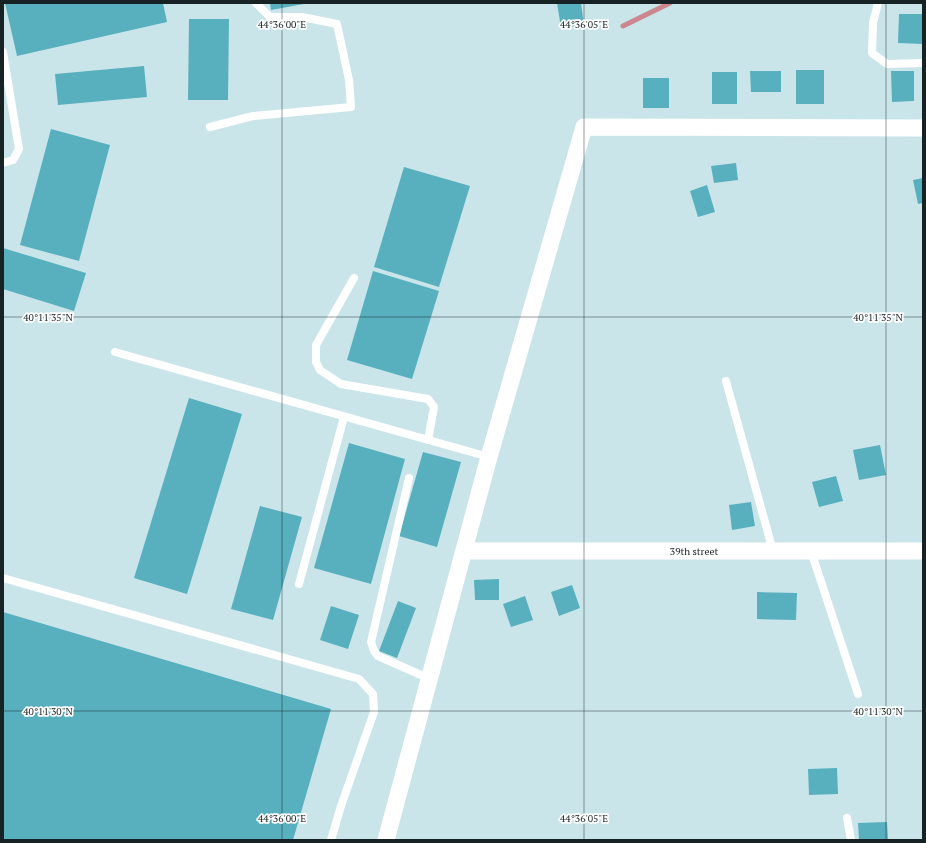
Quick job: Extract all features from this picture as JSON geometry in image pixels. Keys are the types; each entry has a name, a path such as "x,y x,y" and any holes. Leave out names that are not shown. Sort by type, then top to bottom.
{"street":[{"path":"386,840 489,457 584,127 923,128"},
{"name":"39th street","path":"464,551 923,551"}],"lane":[{"path":"210,127 253,116 351,107 349,80 337,24 302,17 270,17 256,3"},
{"path":"878,3 873,23 872,53 887,64 923,62"},
{"path":"3,52 19,149 13,160 3,163"},
{"path":"354,278 316,345 316,362 320,370 341,384 428,399 434,407 428,440"},
{"path":"115,352 344,418 489,457"},
{"path":"726,381 773,551"},
{"path":"298,584 344,418"},
{"path":"409,478 371,642 374,651 378,656 430,678"},
{"path":"811,551 858,694"},
{"path":"3,578 359,679 373,694 374,712 340,806 331,840"},
{"path":"847,818 851,840"}],"building":[{"path":"5,3 163,3 167,22 17,56"},
{"path":"270,3 304,3 304,4 271,10"},
{"path":"557,3 581,3 584,25 561,28"},
{"path":"899,14 923,14 923,44 898,43"},
{"path":"189,19 229,19 228,100 188,100"},
{"path":"144,66 147,97 58,105 55,74"},
{"path":"796,70 824,70 824,104 796,104"},
{"path":"750,71 781,71 781,92 751,92"},
{"path":"891,71 914,71 914,101 892,102"},
{"path":"712,72 737,72 737,104 712,104"},
{"path":"643,78 669,78 669,108 643,108"},
{"path":"51,129 110,145 79,261 20,245"},
{"path":"736,163 738,180 714,183 711,166"},
{"path":"404,167 470,186 439,287 374,267"},
{"path":"923,178 923,203 918,204 913,180"},
{"path":"707,185 715,212 698,217 690,191"},
{"path":"3,248 86,273 74,311 3,289"},
{"path":"373,271 439,291 412,379 347,360"},
{"path":"189,398 242,414 187,594 134,578"},
{"path":"349,443 405,459 371,584 314,568"},
{"path":"880,445 886,475 859,480 853,450"},
{"path":"423,452 461,462 437,547 399,536"},
{"path":"836,476 843,501 819,507 812,482"},
{"path":"751,502 755,526 732,530 729,505"},
{"path":"260,506 302,517 273,620 231,609"},
{"path":"499,579 499,600 475,600 474,580"},
{"path":"572,585 580,608 559,616 551,592"},
{"path":"757,592 797,593 796,620 757,619"},
{"path":"525,596 533,620 511,627 503,604"},
{"path":"398,601 416,608 397,658 379,651"},
{"path":"331,606 359,615 348,649 320,640"},
{"path":"3,612 331,709 293,840 3,840"},
{"path":"837,768 838,794 809,795 808,769"},
{"path":"887,822 888,840 859,840 858,823"}],"waterway":[{"path":"623,26 670,3"}]}
